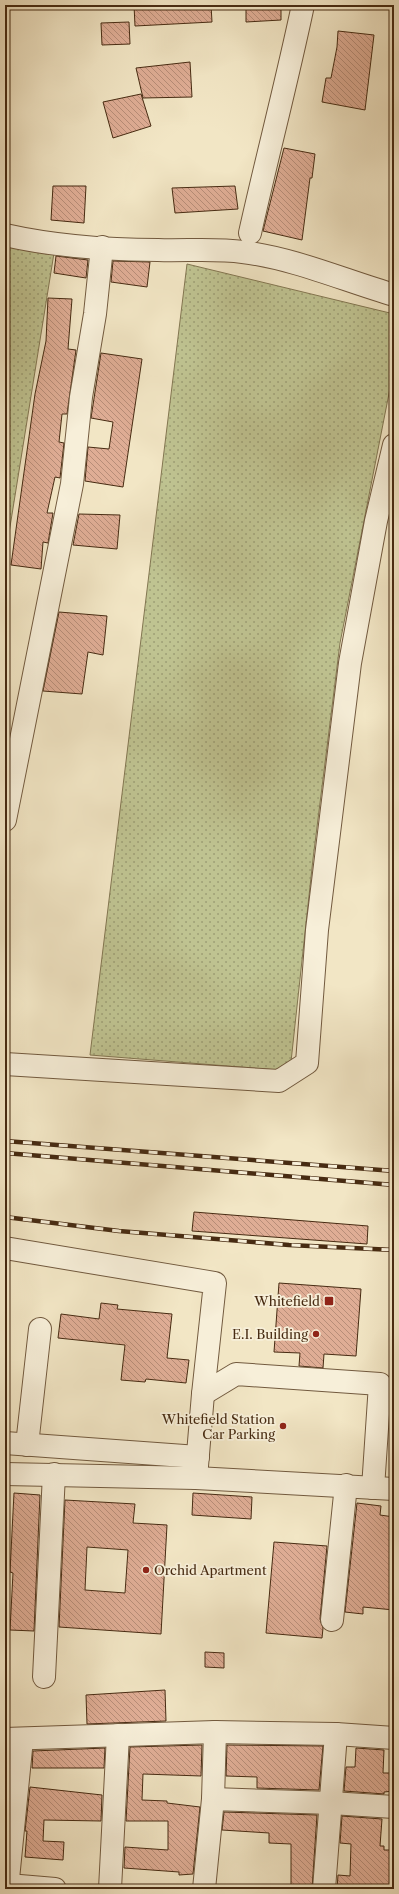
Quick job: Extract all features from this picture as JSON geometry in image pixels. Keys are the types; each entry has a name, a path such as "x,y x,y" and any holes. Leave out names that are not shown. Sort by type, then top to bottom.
{"street":[{"path":"250,233 289,73 303,5"},
{"path":"5,235 27,240 142,250 215,250 243,252 284,259 394,295"},
{"path":"5,820 72,484 81,397 95,314 102,247"},
{"path":"5,1064 279,1081 307,1063 317,930 350,663 376,521 394,445"},
{"path":"5,1248 215,1283 197,1467"},
{"path":"27,1445 40,1329"},
{"path":"5,1443 346,1486 384,1488 380,1384 236,1374 203,1394"},
{"path":"5,1474 54,1474 197,1467"},
{"path":"44,1677 54,1474"},
{"path":"332,1620 346,1486"},
{"path":"204,1889 213,1799 215,1732"},
{"path":"55,1889 8,1887 14,1739 215,1732 336,1734 394,1738"},
{"path":"324,1889 336,1734"},
{"path":"110,1889 118,1735"},
{"path":"213,1799 331,1803 394,1807"}],"green space":[{"path":"5,243 54,253 5,558"},
{"path":"187,264 394,314 394,368 340,643 313,859 290,1071 90,1055"}],"building":[{"path":"134,5 211,5 212,22 135,26"},
{"path":"246,5 281,5 281,20 246,22"},
{"path":"129,22 130,44 102,45 101,23"},
{"path":"338,31 374,35 365,110 322,102 326,78 331,78 337,47"},
{"path":"190,62 192,97 143,98 136,68"},
{"path":"141,94 151,126 113,138 103,102"},
{"path":"284,148 315,154 312,178 310,178 302,240 263,231"},
{"path":"53,186 86,186 84,223 51,220"},
{"path":"235,186 238,209 175,213 172,188"},
{"path":"56,256 88,260 86,278 54,273"},
{"path":"113,261 150,262 147,287 111,282"},
{"path":"48,298 72,299 68,349 76,350 67,414 62,414 59,442 64,443 60,478 55,477 47,513 53,513 48,543 43,542 41,569 11,565 35,394 46,341"},
{"path":"101,353 142,359 123,487 85,481 88,447 109,449 113,422 91,418"},
{"path":"79,514 120,515 117,549 73,545"},
{"path":"59,612 107,616 103,655 88,652 82,694 43,691"},
{"path":"194,1212 368,1226 367,1244 192,1231"},
{"name":"E.I. Building","path":"279,1283 361,1289 356,1356 324,1354 323,1368 299,1366 300,1353 274,1352"},
{"path":"101,1303 118,1305 117,1309 172,1314 167,1358 189,1360 186,1383 146,1379 145,1382 121,1380 125,1345 58,1338 61,1314 99,1319"},
{"path":"14,1493 40,1495 34,1631 10,1630 13,1573 10,1572"},
{"path":"193,1493 252,1497 251,1519 192,1515"},
{"name":"Orchid Apartment","path":"65,1500 135,1504 133,1523 167,1525 161,1634 59,1627","holes":["87,1547 128,1550 125,1593 85,1590"]},
{"path":"357,1503 381,1506 380,1515 394,1517 394,1610 363,1607 363,1614 345,1612"},
{"path":"274,1542 327,1546 320,1619 323,1628 322,1638 266,1633"},
{"path":"205,1652 224,1653 224,1668 205,1667"},
{"path":"165,1690 166,1721 87,1724 86,1695"},
{"path":"202,1745 201,1776 143,1774 142,1800 167,1801 167,1803 200,1807 193,1874 179,1875 179,1872 124,1868 125,1847 168,1850 168,1821 126,1821 130,1747"},
{"path":"227,1745 323,1746 319,1790 257,1788 257,1777 226,1776"},
{"path":"105,1748 104,1768 32,1768 33,1751"},
{"path":"356,1748 384,1750 383,1773 394,1773 394,1791 384,1792 384,1794 344,1791 346,1767 355,1767"},
{"path":"30,1787 102,1795 101,1821 44,1820 43,1841 64,1842 63,1860 25,1857 27,1831 25,1831"},
{"path":"224,1812 317,1815 312,1889 291,1889 291,1844 269,1843 269,1833 222,1830"},
{"path":"342,1816 382,1819 380,1846 384,1846 384,1850 394,1850 394,1889 337,1889 338,1875 350,1876 351,1844 340,1843"}],"railway":[{"path":"5,1141 394,1171"},
{"path":"5,1153 394,1185"},
{"path":"5,1217 119,1231 289,1245 394,1250"}],"place":[{"name":"Whitefield","path":"329,1301"},
{"name":"E.I. Building","path":"316,1334"},
{"name":"Whitefield Station Car Parking","path":"283,1426"},
{"name":"Orchid Apartment","path":"146,1570"}]}
